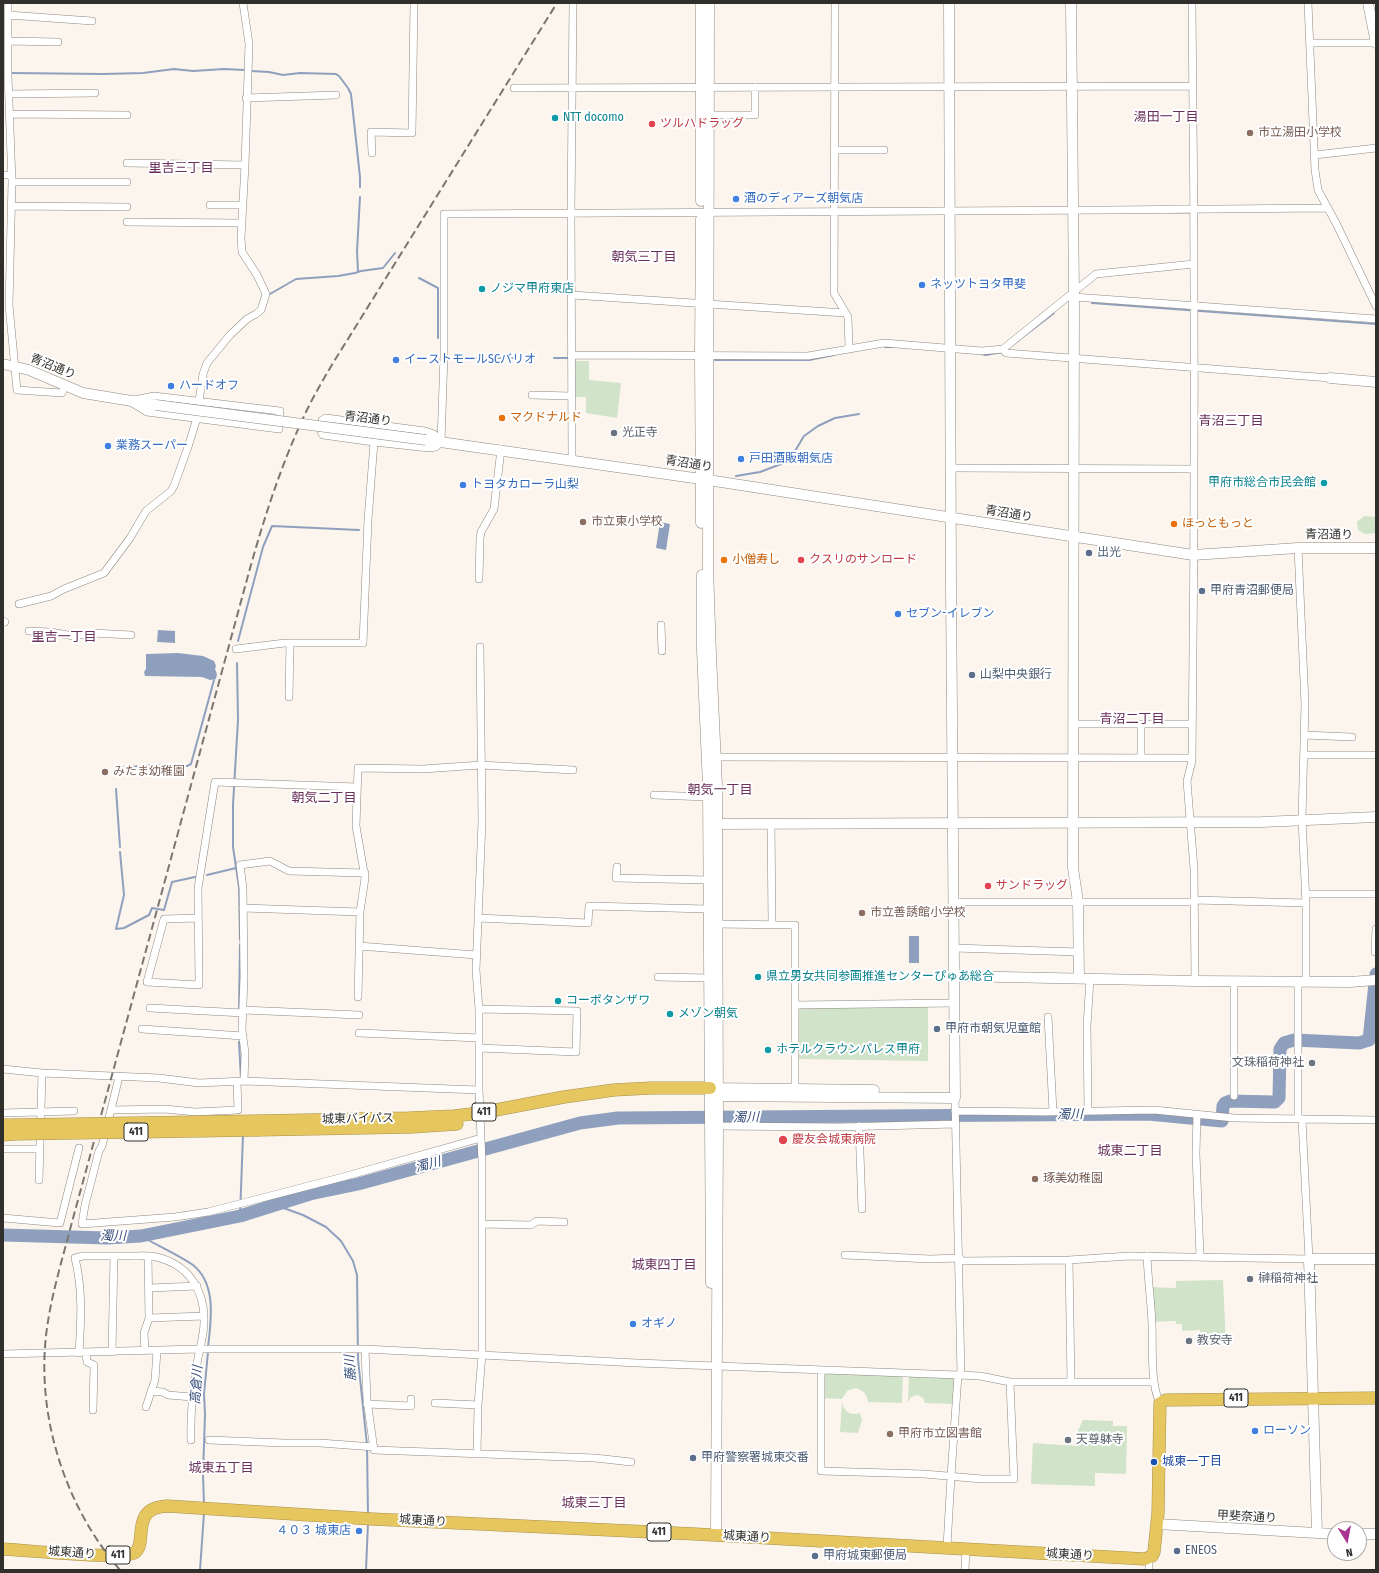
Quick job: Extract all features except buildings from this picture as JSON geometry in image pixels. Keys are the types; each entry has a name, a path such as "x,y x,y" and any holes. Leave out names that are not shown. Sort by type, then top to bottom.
{"highway":[{"name":"城東バイパス","path":"8,1130 258,1126 412,1127 615,1098 652,1096 714,1097"},
{"name":"411","path":"1160,1403 1166,1400 1376,1398"},
{"name":"城東通り","path":"3,1549 92,1555 127,1555 137,1551 139,1548 141,1526 146,1515 155,1508 167,1506 368,1519 966,1548 1145,1559 1149,1564 1154,1552 1157,1524 1160,1403"}],"street":[{"path":"8,3 6,19 6,45 9,94 6,103 10,114 12,178 6,305 17,390 62,392 65,386"},
{"path":"199,401 203,374 207,364 230,335 247,319 261,310 266,296 257,275 242,252 241,223 245,165 248,44 243,3"},
{"path":"372,152 371,132 412,133 414,3"},
{"path":"572,460 571,212 573,3"},
{"path":"701,3 705,88 705,479 702,650 711,757 713,924 713,1535"},
{"path":"705,212 709,115 705,88 709,3"},
{"path":"835,3 834,293 848,317 849,348"},
{"path":"947,1548 951,1476 960,1375 960,1260 955,1123 951,518 952,468 948,86 949,3"},
{"path":"1071,3 1075,358 1073,868 1078,902 1079,978"},
{"path":"1192,3 1194,209 1192,758 1187,781 1194,869 1196,981"},
{"path":"1308,3 1318,190 1376,306"},
{"path":"1310,42 1376,43 1368,3"},
{"path":"6,19 92,21"},
{"path":"6,45 58,42"},
{"path":"514,88 1193,86"},
{"path":"709,115 755,115 755,88"},
{"path":"9,94 95,94"},
{"path":"246,98 336,95"},
{"path":"10,114 127,115"},
{"path":"1315,155 1376,148"},
{"path":"835,150 884,150"},
{"path":"127,163 245,165"},
{"path":"3,175 12,178 127,182"},
{"path":"210,204 242,205"},
{"path":"11,206 127,207"},
{"path":"441,442 434,434 425,431 326,418 322,420 321,432 323,435 430,448 436,447 441,442 444,355 444,214 1328,208"},
{"path":"127,222 241,223"},
{"path":"1004,350 1074,294 1096,274 1194,264"},
{"path":"1074,294 1194,309 1376,319"},
{"path":"572,295 845,313"},
{"path":"571,355 808,356 884,343 982,351 1004,350 1075,358 1194,366 1376,382"},
{"name":"青沼通り","path":"3,364 29,370 83,393 129,401 501,449 705,479 1193,555 1298,548 1376,548"},
{"path":"532,395 571,396"},
{"path":"154,396 280,412 279,429 147,412 129,401 154,396"},
{"path":"19,604 51,596 104,572 130,538 146,510 171,491 188,447 197,418"},
{"path":"236,649 290,643 363,643 368,520 374,442"},
{"path":"479,579 481,532 494,509 501,449"},
{"path":"952,468 1193,469"},
{"path":"1298,548 1304,671 1302,819 1306,903 1297,1045 1309,1259 1317,1533"},
{"path":"661,625 662,651"},
{"path":"29,631 50,632 74,636 92,633 131,635"},
{"path":"289,697 290,643"},
{"path":"477,1454 478,1405 482,1354 482,1162 479,1090 479,1009 476,986 482,821 480,647"},
{"path":"1073,724 1192,724"},
{"path":"1141,724 1141,758"},
{"path":"1304,735 1352,737"},
{"path":"1304,755 1376,755"},
{"path":"711,757 1192,758"},
{"path":"711,757 708,797 712,824 708,880 708,909 713,924 709,978 714,1097"},
{"path":"358,997 360,912 365,873 356,826 358,768 423,770 481,765 573,770"},
{"path":"198,918 164,920 147,982 199,985 198,888 215,782 357,787"},
{"path":"654,795 708,797"},
{"path":"712,824 1262,822 1302,819 1376,817"},
{"path":"771,823 772,924"},
{"path":"112,1110 165,1109 195,1112 238,1110 245,1053 243,1036 243,888 240,865 270,861 289,871 365,873"},
{"path":"617,866 616,878 708,880"},
{"path":"1305,894 1376,894"},
{"path":"954,902 1194,901 1306,903"},
{"path":"478,918 588,923 589,906 708,909"},
{"path":"243,908 360,912"},
{"path":"713,924 795,925 795,1092"},
{"path":"1374,952 1376,929"},
{"path":"359,946 476,955"},
{"path":"954,948 1078,952"},
{"path":"955,976 1196,981 1350,982 1374,980"},
{"path":"658,977 709,978"},
{"path":"1088,1111 1087,1026 1090,979"},
{"path":"1234,981 1234,1096"},
{"path":"795,1005 955,1003"},
{"path":"150,1008 359,1016"},
{"path":"479,1009 577,1010 576,1052 479,1048"},
{"path":"1048,1017 1053,1111"},
{"path":"142,1029 243,1036"},
{"path":"359,1033 479,1038"},
{"path":"3,1069 42,1073 159,1078 199,1083 241,1081 479,1090"},
{"path":"38,1180 42,1073"},
{"path":"119,1077 112,1110 102,1146 99,1151 85,1205 82,1224 175,1217 208,1212 343,1177 481,1138"},
{"path":"714,1097 795,1092 955,1095"},
{"path":"956,1111 1154,1110 1228,1117 1376,1120"},
{"path":"3,1113 74,1111"},
{"path":"1197,1114 1196,1154 1200,1256"},
{"path":"714,1126 839,1127 955,1123"},
{"path":"859,1126 862,1209"},
{"path":"3,1218 60,1223 79,1148"},
{"path":"3,1149 39,1149"},
{"path":"482,1224 531,1225 537,1220 564,1222"},
{"path":"845,1255 930,1260 1069,1260 1147,1256 1376,1259"},
{"path":"93,1410 94,1366 87,1362 82,1353 82,1313 79,1274 75,1258 83,1256 148,1256 161,1258 181,1268 191,1277 202,1298 204,1316 201,1349 192,1397 190,1418 191,1440"},
{"path":"112,1352 114,1256"},
{"path":"145,1351 144,1333 149,1318 148,1256"},
{"path":"1147,1256 1152,1322 1154,1382 1156,1396 1160,1403"},
{"path":"1069,1260 1071,1382"},
{"path":"149,1288 197,1286"},
{"path":"149,1318 204,1316"},
{"path":"3,1354 201,1349 364,1349 637,1363 980,1376 1010,1382 1154,1382"},
{"path":"364,1349 367,1404 373,1447"},
{"path":"146,1407 155,1380 157,1351"},
{"path":"821,1370 821,1471 951,1476 982,1479 1014,1479 1010,1382"},
{"path":"151,1391 163,1392 168,1395 192,1397"},
{"path":"367,1404 411,1406 411,1400"},
{"path":"435,1403 478,1405"},
{"path":"209,1440 320,1443 373,1447 374,1450 595,1458 631,1462"},
{"name":"甲斐奈通り","path":"1157,1524 1327,1534"},
{"path":"965,1570 966,1548"}],"green space":[{"path":"574,361 589,361 589,380 621,383 617,418 586,413 586,397 575,397"},
{"path":"1364,516 1376,517 1376,533 1365,534 1358,530 1357,522"},
{"path":"928,1006 928,1061 798,1059 798,1009 800,1007"},
{"path":"1223,1280 1226,1344 1201,1345 1200,1330 1182,1331 1182,1324 1176,1324 1176,1321 1152,1322 1149,1287 1176,1288 1176,1281"},
{"path":"821,1370 903,1373 902,1403 868,1402 864,1393 855,1388 847,1391 842,1399 821,1398"},
{"path":"909,1373 958,1375 956,1404 925,1403 923,1398 917,1395 911,1397 908,1403"},
{"path":"842,1402 846,1411 854,1414 860,1413 862,1420 858,1433 840,1432"},
{"path":"1083,1420 1113,1421 1113,1426 1127,1426 1126,1474 1095,1473 1095,1486 1031,1484 1033,1443 1077,1446 1078,1430"}],"water":[{"path":"660,522 670,524 666,550 656,548"},
{"path":"158,630 175,631 175,643 157,642"},
{"path":"178,653 203,656 214,661 217,674 216,679 210,680 202,677 145,676 146,654"},
{"path":"909,936 919,936 919,963 909,963"}],"waterway":[{"path":"10,73 103,74 143,73 174,69 193,71 224,69 244,70"},
{"path":"251,71 269,72 283,75 300,73 336,74 339,76 351,94 360,187"},
{"path":"358,272 357,251 360,197"},
{"path":"270,294 296,279 338,276 383,268 395,253"},
{"path":"419,278 438,288 438,338"},
{"path":"1092,303 1376,324"},
{"path":"1006,350 1054,313"},
{"path":"885,347 895,347"},
{"path":"981,354 986,355 1002,352"},
{"path":"715,360 809,360 834,355"},
{"path":"458,358 516,358"},
{"path":"554,358 569,358"},
{"path":"736,476 760,472 789,461 804,436 818,426 835,418 859,414"},
{"path":"238,641 263,547 272,526 359,530"},
{"path":"237,663 238,720 233,805 233,847 239,887 240,939"},
{"path":"115,768 156,765 187,766 191,764 214,680"},
{"path":"116,789 120,847"},
{"path":"120,852 124,895 116,929 124,928 149,915 152,908 164,910 172,882 195,877"},
{"path":"207,875 236,868"},
{"path":"239,1008 240,945"},
{"name":"濁川","path":"3,1235 107,1238 141,1236 240,1216 310,1194 358,1184 580,1123 618,1118 1148,1114 1222,1121 1223,1106 1225,1103 1230,1101 1275,1102 1279,1098 1280,1049 1284,1043 1294,1040 1359,1043 1369,1040 1376,974"},
{"path":"239,1042 241,1079"},
{"path":"240,1216 243,1135"},
{"name":"藤川","path":"278,1206 303,1215 326,1227 341,1241 353,1261 357,1275 358,1359 367,1445 368,1515"},
{"name":"高倉川","path":"141,1236 187,1261 201,1273 206,1282 211,1303 208,1347"},
{"name":"高倉川","path":"204,1505 204,1394 208,1352"},
{"name":"高倉川","path":"200,1570 204,1513"},
{"name":"藤川","path":"366,1570 368,1523"}],"railway":[{"path":"120,1570 100,1544 83,1517 69,1487 58,1456 50,1425 45,1393 44,1360 47,1328 61,1261 249,572 281,472 296,433 315,395 333,363 557,3"}],"place":[{"name":"NTT docomo","path":"555,118"},
{"name":"ツルハドラッグ","path":"652,124"},
{"name":"市立湯田小学校","path":"1250,133"},
{"name":"酒のディアーズ朝気店","path":"736,199"},
{"name":"ネッツトヨタ甲斐","path":"922,285"},
{"name":"ノジマ甲府東店","path":"482,289"},
{"name":"イーストモールSCバリオ","path":"396,360"},
{"name":"ハードオフ","path":"171,386"},
{"name":"マクドナルド","path":"502,418"},
{"name":"光正寺","path":"614,433"},
{"name":"業務スーパー","path":"108,446"},
{"name":"戸田酒販朝気店","path":"741,459"},
{"name":"甲府市総合市民会館","path":"1324,483"},
{"name":"トヨタカローラ山梨","path":"463,485"},
{"name":"市立東小学校","path":"583,522"},
{"name":"ほっともっと","path":"1174,524"},
{"name":"出光","path":"1089,553"},
{"name":"小僧寿し","path":"724,560"},
{"name":"クスリのサンロード","path":"801,560"},
{"name":"甲府青沼郵便局","path":"1202,591"},
{"name":"セブン-イレブン","path":"898,614"},
{"name":"山梨中央銀行","path":"972,675"},
{"name":"みたま幼稚園","path":"105,772"},
{"name":"サンドラッグ","path":"988,886"},
{"name":"市立善誘館小学校","path":"862,913"},
{"name":"県立男女共同参画推進センターぴゅあ総合","path":"758,977"},
{"name":"コーポタンザワ","path":"558,1001"},
{"name":"メゾン朝気","path":"670,1014"},
{"name":"甲府市朝気児童館","path":"937,1029"},
{"name":"ホテルクラウンパレス甲府","path":"768,1050"},
{"name":"文珠稲荷神社","path":"1312,1063"},
{"name":"慶友会城東病院","path":"783,1140"},
{"name":"琢美幼稚園","path":"1035,1179"},
{"name":"榊稲荷神社","path":"1250,1279"},
{"name":"オギノ","path":"633,1324"},
{"name":"教安寺","path":"1189,1341"},
{"name":"ローソン","path":"1255,1431"},
{"name":"甲府市立図書館","path":"890,1434"},
{"name":"天尊躰寺","path":"1068,1440"},
{"name":"甲府警察署城東交番","path":"693,1458"},
{"name":"城東一丁目","path":"1154,1462"},
{"name":"４０３ 城東店","path":"359,1531"},
{"name":"ENEOS","path":"1177,1551"},
{"name":"甲府城東郵便局","path":"815,1556"}],"district":[{"name":"湯田一丁目","path":"1166,117"},
{"name":"里吉三丁目","path":"181,168"},
{"name":"朝気三丁目","path":"644,257"},
{"name":"青沼三丁目","path":"1231,421"},
{"name":"里吉一丁目","path":"64,637"},
{"name":"青沼二丁目","path":"1132,719"},
{"name":"朝気一丁目","path":"720,790"},
{"name":"朝気二丁目","path":"324,798"},
{"name":"城東二丁目","path":"1130,1151"},
{"name":"城東四丁目","path":"664,1265"},
{"name":"城東五丁目","path":"221,1468"},
{"name":"城東三丁目","path":"594,1503"}]}
